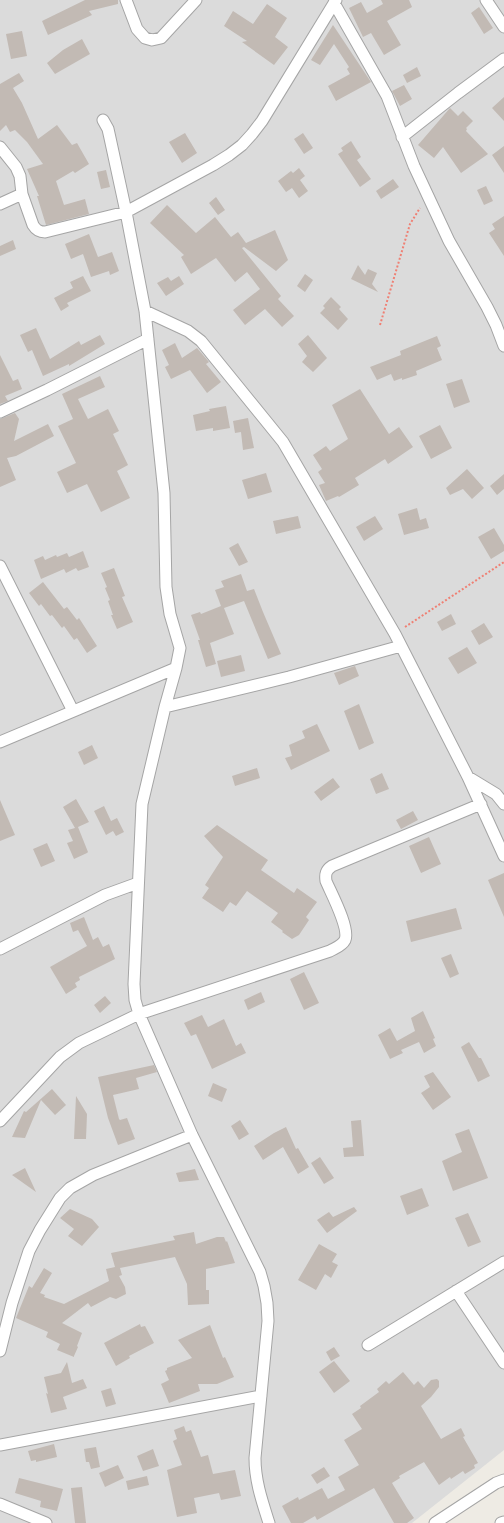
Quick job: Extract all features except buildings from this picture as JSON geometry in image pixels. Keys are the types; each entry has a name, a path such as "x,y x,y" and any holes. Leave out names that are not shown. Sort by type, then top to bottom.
{"street":[{"path":"126,0 137,29 144,38 152,40 161,38 196,0"},
{"path":"486,0 504,27"},
{"path":"0,147 16,167 20,176 22,194 36,230 45,232 126,212 213,165 242,144 252,134 262,121 335,1 387,96 402,137 428,198 457,256 487,307 504,346"},
{"path":"402,137 504,59"},
{"path":"103,120 108,129 145,311 164,493 166,587 170,614 180,648 142,804 134,991 139,1014 192,1135 260,1272 264,1286 268,1321 255,1470 257,1483 269,1523"},
{"path":"0,204 22,194"},
{"path":"145,311 195,335 277,433 395,634 468,777 504,856"},
{"path":"0,412 148,339"},
{"path":"0,566 73,711"},
{"path":"165,707 289,678 401,646"},
{"path":"0,742 176,668"},
{"path":"468,777 496,794 504,804"},
{"path":"0,1121 60,1058 80,1043 139,1014 330,951 339,946 345,941 346,929 326,881 325,875 327,870 481,804"},
{"path":"0,949 105,895 138,883"},
{"path":"0,1351 12,1303 29,1251 60,1198 75,1185 93,1175 192,1135"},
{"path":"368,1346 504,1262"},
{"path":"456,1291 504,1363"},
{"path":"0,1445 261,1396"},
{"path":"435,1523 496,1483 504,1480"},
{"path":"0,1504 36,1521 46,1523"}],"path":[{"path":"380,325 411,220 428,198"},
{"path":"395,634 504,562"}],"shaded area":[{"path":"0,0 504,0 504,1450 412,1523 0,1523"}]}
